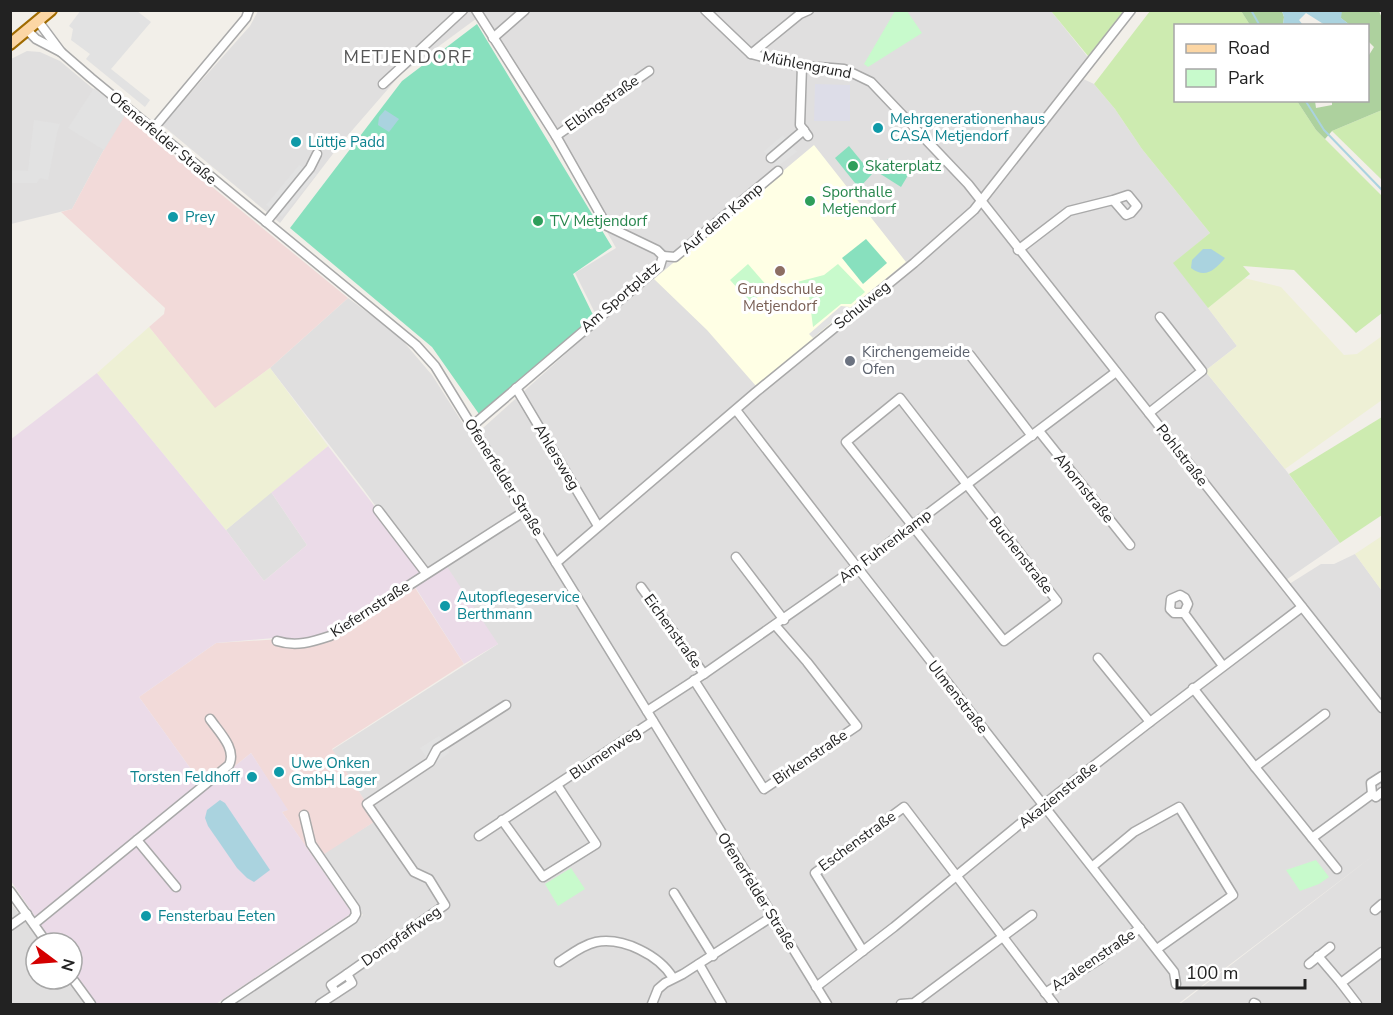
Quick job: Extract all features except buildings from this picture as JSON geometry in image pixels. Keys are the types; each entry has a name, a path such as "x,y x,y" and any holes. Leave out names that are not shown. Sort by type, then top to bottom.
{"main road":[{"path":"10,44 51,10"}],"street":[{"path":"153,129 246,18 249,10"},
{"path":"383,84 463,10"},
{"name":"Am Sportplatz","path":"472,426 660,266 663,256 657,250 607,226 556,136 476,10"},
{"path":"493,38 525,10"},
{"name":"Mühlengrund","path":"705,10 751,54 802,66 844,69 861,75 871,82 968,184 981,201"},
{"path":"751,54 800,14 809,10"},
{"name":"Schulweg","path":"556,563 974,210 1131,10"},
{"name":"Ofenerfelder Straße","path":"38,21 61,52"},
{"name":"Ofenerfelder Straße","path":"27,30 36,39 61,52 416,345 435,366 827,1005"},
{"path":"771,158 806,133 800,125 802,66"},
{"name":"Elbingstraße","path":"556,136 649,71"},
{"path":"266,222 310,168 317,154"},
{"name":"Auf dem Kamp","path":"663,256 675,257 778,171"},
{"path":"1018,250 1069,211 1113,200"},
{"name":"Pohlstraße","path":"981,201 1383,708"},
{"path":"1149,413 1202,371 1160,317"},
{"name":"Ahornstraße","path":"970,356 1130,545"},
{"name":"Am Fuhrenkamp","path":"647,711 784,620 1116,372"},
{"name":"Ahlersweg","path":"516,388 598,526"},
{"path":"914,525 846,442 855,434 900,398 965,483"},
{"name":"Ulmenstraße","path":"736,410 1043,806 1093,866 1174,972 1176,984"},
{"name":"Buchenstraße","path":"914,525 1004,641 1057,601 965,483"},
{"name":"Kiefernstraße","path":"378,510 426,573"},
{"name":"Kiefernstraße","path":"277,641 286,644 307,644 330,636 525,511"},
{"path":"736,557 784,620"},
{"name":"Eichenstraße","path":"641,587 704,674"},
{"name":"Akazienstraße","path":"816,987 1193,688 1302,607"},
{"path":"1184,613 1223,666"},
{"name":"Birkenstraße","path":"694,680 764,789 856,726 807,662 775,626"},
{"path":"1098,658 1150,722"},
{"path":"1193,688 1337,869"},
{"name":"Dompfaffweg","path":"320,1005 336,993 331,985 445,905 429,879 414,873 368,804 430,762 437,749 506,705"},
{"path":"1255,767 1325,714"},
{"path":"34,924 229,765 233,758 231,750 210,719"},
{"name":"Blumenweg","path":"478,836 653,721"},
{"path":"1372,794 1371,783 1383,776"},
{"name":"Blumenweg","path":"502,820 543,877 596,844 557,785"},
{"path":"1372,794 1376,797 1383,792"},
{"path":"1312,838 1372,794"},
{"name":"Eschenstraße","path":"863,951 814,873 904,807 956,877"},
{"path":"1093,866 1134,832 1179,807 1233,896 1156,949"},
{"path":"226,1005 353,919 356,914 355,908 311,844 304,815"},
{"path":"137,840 176,887"},
{"path":"956,877 1054,1005"},
{"path":"10,891 39,931"},
{"path":"674,893 713,956"},
{"path":"10,926 27,914"},
{"path":"901,1005 914,1004 1032,915"},
{"path":"652,1005 658,989 713,956 772,916"},
{"name":"Azaleenstraße","path":"1045,993 1100,959 1140,928"},
{"path":"559,962 581,948 596,942 614,942 630,946 650,956 673,978"},
{"path":"1309,964 1330,947"},
{"path":"1341,983 1383,952"},
{"path":"1318,957 1357,1005"},
{"path":"699,964 722,1005"},
{"path":"81,991 90,1004"}],"shaded area":[{"path":"81,10 137,11 151,22 111,69 150,100 145,107 86,59 90,54 71,40 73,29 69,26"},
{"path":"258,11 1051,11 1091,61 1079,77 1094,84 1115,109 1142,149 1210,233 1174,263 1237,346 1205,371 1285,469 1340,543 1283,582 1286,586 1321,564 1334,564 1355,554 1382,591 1382,1004 1180,1004 1374,855 1178,1004 234,1004 363,915 322,854 377,820 332,750 498,644 425,574 270,368 348,298 397,334 432,375 467,430 483,428 600,323 575,273 616,248 484,13 401,74 342,142 280,223 162,125 250,26"},
{"path":"27,51 40,52 60,61 123,114 72,209 11,224 11,59"},
{"path":"815,84 850,85 850,121 814,121"},
{"path":"94,88 126,114 104,150 68,128"},
{"path":"123,114 348,298 270,368 215,409 149,327 164,314 165,308 61,212 72,209"},
{"path":"34,120 60,124 48,180 40,178 37,183 11,183 12,170 28,171"},
{"path":"783,135 797,152 777,167 764,151"},
{"name":"Grundschule Metjendorf","path":"814,145 906,262 756,386 707,330 654,279"},
{"path":"299,165 317,174 282,217 266,205"},
{"path":"1244,278 1281,287 1344,355 1357,354 1382,336 1382,400 1285,469 1205,371 1237,346 1208,308"},
{"path":"841,306 850,307 813,338 809,334"},
{"path":"149,327 215,408 270,368 328,446 226,530 97,373"},
{"path":"97,373 226,530 264,581 307,545 271,492 328,446 426,573 444,562 498,644 464,664 412,582 307,644 274,638 216,643 139,697 206,790 251,753 288,810 282,812 352,913 216,1004 97,1004 84,986 84,931 45,931 11,881 10,440"},
{"path":"271,492 307,545 264,581 226,530"},
{"path":"1382,536 1382,591 1355,554"},
{"path":"412,583 464,664 332,749 377,820 315,860 282,812 287,810 251,753 206,790 139,697 216,643 330,636"},
{"path":"439,736 448,746 449,753 432,765 420,748"},
{"path":"10,902 32,931 24,931 24,991 77,991 87,1004 11,1004"}],"green space":[{"path":"895,11 907,11 922,33 868,67 864,64"},
{"path":"1051,11 1126,11 1088,56"},
{"path":"1150,11 1241,11 1249,24 1174,24 1174,102 1298,102 1316,130 1382,196 1382,313 1356,333 1294,270 1243,266 1250,274 1208,308 1173,263 1210,233 1142,149 1115,109 1094,84"},
{"path":"1241,11 1282,11 1284,17 1283,24 1249,24"},
{"path":"1328,11 1379,11 1382,18 1382,110 1332,131 1325,139 1316,130 1298,102 1315,102 1316,108 1332,105 1332,102 1369,102 1369,55 1374,47 1369,42 1369,24 1349,24"},
{"path":"477,24 612,247 573,274 594,317 479,414 432,347 290,228 402,81"},
{"path":"1382,110 1382,180 1332,131"},
{"name":"Skaterplatz","path":"849,146 872,174 859,188 835,158"},
{"path":"888,159 910,172 901,187 879,173"},
{"path":"866,239 887,263 863,284 842,258"},
{"path":"748,264 768,287 751,303 730,280"},
{"path":"838,264 865,292 851,304 841,304 813,327 809,295 797,282 824,275"},
{"path":"1382,417 1382,515 1340,543 1289,474"},
{"path":"1316,860 1329,877 1319,884 1300,891 1286,870"},
{"path":"571,868 585,889 558,906 545,884"}],"water":[{"path":"1282,11 1342,11 1341,18 1349,24 1323,24 1306,13 1299,20 1302,24 1283,24"},
{"path":"385,110 399,119 389,132 378,125 379,117"},
{"path":"1203,249 1211,249 1225,258 1210,272 1201,273 1191,268 1192,260"},
{"path":"220,800 225,803 270,870 254,882 237,868 208,826 205,818 207,810"}],"waterway":[{"path":"1251,10 1259,24"},
{"path":"1306,102 1324,130 1382,190"}],"place":[{"name":"Mehrgenerationenhaus CASA Metjendorf","path":"878,128"},
{"name":"Lüttje Padd","path":"296,142"},
{"name":"Skaterplatz","path":"853,166"},
{"name":"Sporthalle Metjendorf","path":"810,201"},
{"name":"Prey","path":"173,217"},
{"name":"TV Metjendorf","path":"538,221"},
{"name":"Grundschule Metjendorf","path":"780,271"},
{"name":"Kirchengemeide Ofen","path":"850,361"},
{"name":"Autopflegeservice Berthmann","path":"445,606"},
{"name":"Uwe Onken GmbH Lager","path":"279,772"},
{"name":"Torsten Feldhoff","path":"252,777"},
{"name":"Fensterbau Eeten","path":"146,916"}],"district":[{"name":"METJENDORF","path":"408,57"}]}
